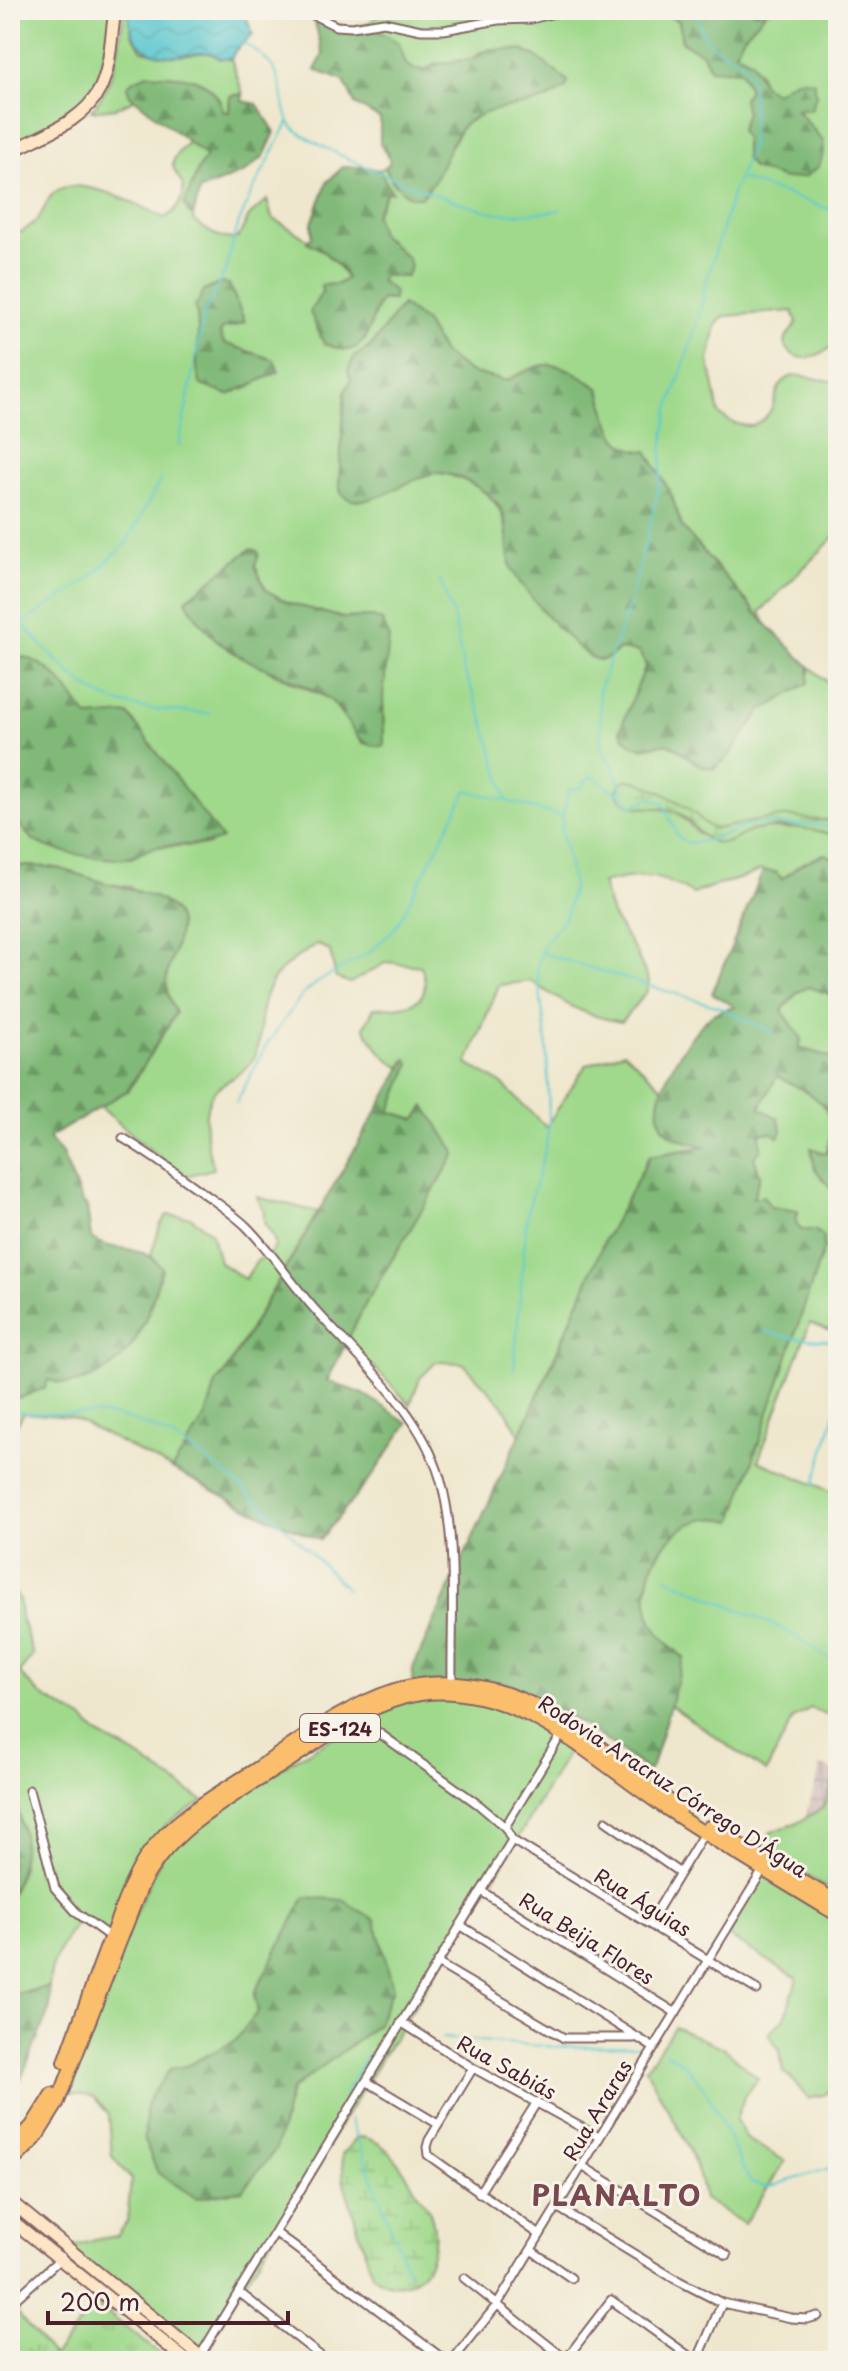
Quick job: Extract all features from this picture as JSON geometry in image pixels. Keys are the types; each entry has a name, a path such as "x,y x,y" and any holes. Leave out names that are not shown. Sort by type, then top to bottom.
{"main road":[{"name":"Rodovia Aracruz Córrego D'Água","path":"10,2149 48,2103 139,1868 162,1837 190,1814 336,1717 398,1689 452,1683 500,1692 540,1709 578,1733 688,1814 838,1902"},
{"name":"Rodovia Aracruz Córrego D'Água","path":"10,2164 35,2139 57,2104 141,1887 160,1854 194,1822 357,1717 387,1702 418,1694 468,1694 507,1704 561,1735 704,1833 838,1915"}],"street":[{"path":"10,152 75,118 89,105 100,89 105,74 115,10"},
{"path":"303,10 336,26 384,22 421,30 531,19 566,10"},
{"path":"123,1138 172,1170 246,1226 411,1418 430,1452 447,1512 452,1683"},
{"path":"10,2201 203,2359 512,1840 505,1827 479,1805 357,1717"},
{"path":"505,1827 561,1735"},
{"path":"29,1790 55,1888 77,1913 110,1937"},
{"path":"606,1821 680,1873"},
{"path":"649,1924 704,1833"},
{"name":"Rua Águias","path":"512,1840 757,1990"},
{"name":"Rua Araras","path":"452,2361 497,2305 763,1870"},
{"name":"Rua Beija Flores","path":"481,1891 676,2013"},
{"path":"460,1925 654,2048"},
{"path":"437,1963 564,2038 637,2038"},
{"name":"Rua Sabiás","path":"401,2022 473,2068 599,2137"},
{"path":"473,2068 438,2124 427,2147 428,2155 540,2235"},
{"path":"366,2081 438,2124"},
{"path":"479,2193 537,2102"},
{"path":"582,2166 727,2255"},
{"path":"557,2207 675,2279 722,2303 791,2318 818,2316"},
{"path":"10,2219 187,2361"},
{"path":"276,2233 446,2361"},
{"path":"10,2304 70,2249"},
{"path":"531,2250 571,2278"},
{"path":"464,2278 567,2360 611,2300 697,2361 722,2303"},
{"path":"240,2293 327,2361"}],"shaded area":[{"path":"821,1766 838,1772 838,1890 792,1862"}],"green space":[{"path":"10,10 112,10 102,66 82,103 57,123 10,146"},
{"path":"124,10 129,10 132,35 142,50 171,56 204,53 231,59 243,94 230,96 229,113 130,95 134,100 116,108 91,111 111,76"},
{"path":"380,10 654,10 679,21 682,42 741,70 749,90 743,98 746,112 741,130 745,139 745,158 790,178 799,177 819,166 823,141 795,108 763,85 759,72 735,52 743,37 768,10 838,10 838,343 814,356 801,358 785,345 797,322 793,311 724,316 716,325 709,361 719,414 742,425 752,426 765,418 780,385 788,378 800,376 838,381 838,533 760,612 767,625 682,527 671,494 647,452 625,446 612,431 600,389 574,372 545,365 506,381 469,372 443,353 424,321 402,305 371,346 354,357 351,380 345,392 339,484 373,498 413,479 440,473 479,488 497,506 502,516 511,567 612,656 620,649 639,652 646,665 620,730 643,748 668,743 697,764 744,733 761,711 808,683 810,667 838,691 838,819 782,817 715,829 638,782 624,782 617,794 640,808 650,806 678,813 699,834 712,841 724,843 746,832 767,828 802,827 838,836 838,859 824,854 801,864 782,879 761,870 693,894 659,878 639,877 602,883 612,915 635,951 649,981 647,991 621,1022 573,1007 531,981 499,985 467,1064 501,1083 546,1127 586,1065 624,1052 664,1089 707,1146 649,1156 587,1282 520,1436 503,1405 463,1363 436,1362 420,1378 410,1405 374,1367 344,1346 366,1303 426,1106 416,1119 390,1112 406,1059 401,1068 395,1064 380,1050 364,1027 374,1008 406,1005 421,997 425,980 421,966 387,962 350,983 336,978 330,951 317,944 286,966 267,992 255,1055 242,1072 219,1087 208,1104 206,1126 213,1169 182,1177 99,1106 129,1090 176,1013 166,995 166,977 179,928 130,887 105,883 59,868 10,865 10,816 32,839 131,858 153,847 209,845 88,717 60,680 24,657 10,660 10,230 22,232 37,220 54,193 69,187 112,194 164,218 181,201 183,186 173,163 188,142 206,156 198,170 187,212 193,220 219,236 238,238 249,216 267,200 272,218 324,252 347,279 322,292 324,344 345,350 365,340 377,305 383,299 392,300 380,281 384,275 406,277 407,257 381,235 374,215 387,192 391,192 379,170 385,167 394,185 433,183 438,168 463,125 484,113 568,81 522,50 480,52 472,59 437,64 425,70 414,69 367,24 379,15","holes":["195,306 236,326 222,329 220,334 224,344 274,360 253,385 244,390 200,330","257,551 259,554 255,565 266,590 289,603 343,618 373,617 383,697 384,746 363,743 330,699 275,674 206,628 197,618 186,599"]},
{"path":"654,10 768,10 743,37 735,52 752,61 763,85 776,93 798,80 814,82 816,95 811,110 796,109 823,141 824,150 819,166 805,177 784,179 752,168 745,157 745,139 740,130 746,112 743,98 749,90 741,71 710,69 703,54 682,42 679,21"},
{"path":"314,18 348,28 367,24 399,43 406,64 414,69 425,70 437,64 471,59 490,49 522,50 568,81 566,88 545,100 487,112 468,121 457,134 425,194 415,197 399,188 385,167 390,159 380,144 380,119 355,104 344,81 315,70 323,55"},
{"path":"147,74 183,77 204,84 212,90 224,112 229,112 230,96 243,94 242,101 257,104 275,132 264,156 245,172 200,190 193,216 184,205 206,156 130,95 127,87"},
{"path":"343,167 379,170 392,192 387,192 375,215 381,235 407,257 411,267 406,277 384,275 380,281 394,291 393,300 382,299 366,337 356,348 348,350 324,344 310,312 322,292 321,285 338,284 347,278 330,257 307,242 312,237 312,223 327,182"},
{"path":"220,283 229,284 245,322 222,329 220,334 224,343 274,360 279,372 228,395 201,385 197,366 195,307 204,291"},
{"path":"402,305 424,321 443,353 469,372 506,381 534,368 554,365 574,372 600,389 613,431 625,445 647,451 671,494 682,527 767,625 810,667 808,683 761,711 728,757 714,769 695,762 668,743 640,746 624,737 620,730 646,665 639,652 620,649 608,658 599,660 565,635 516,576 509,559 506,525 501,509 484,491 460,478 436,473 361,501 341,493 345,392 351,380 348,371 354,357 371,346"},
{"path":"250,549 259,554 255,566 266,590 289,603 343,618 373,617 382,621 389,637 383,697 384,746 364,742 326,697 231,650 200,622 186,600"},
{"path":"24,657 53,673 88,717 128,714 222,839 155,847 118,859 63,851 31,838 10,816 10,660"},
{"path":"626,780 662,792 715,829 780,817 824,821 838,819 838,836 784,827 748,832 727,843 716,843 678,813 635,807 622,800 617,793 620,784"},
{"path":"824,854 838,859 838,1002 827,993 808,987 798,992 782,1010 802,1039 798,1047 838,1060 838,1196 815,1169 811,1148 826,1153 831,1123 827,1113 813,1096 777,1076 760,1108 778,1118 782,1131 778,1137 760,1133 761,1149 754,1157 760,1176 753,1198 763,1196 771,1207 798,1211 796,1223 801,1230 815,1230 823,1237 824,1247 733,1521 715,1518 697,1521 682,1529 668,1540 650,1572 648,1608 653,1624 684,1658 648,1771 606,1740 546,1704 530,1697 412,1683 413,1668 557,1354 604,1241 650,1156 705,1147 676,1137 666,1130 659,1112 660,1098 673,1066 692,1036 712,1015 735,1007 712,993 763,871 776,872 782,879 801,864"},
{"path":"10,865 60,869 150,896 172,909 178,918 179,930 166,979 176,1012 128,1090 49,1138 62,1154 87,1207 91,1238 145,1254 162,1268 152,1302 139,1334 120,1360 90,1378 73,1383 48,1380 45,1388 20,1398 10,1397"},
{"path":"808,987 827,993 838,1002 838,1060 798,1047 782,1010 798,992"},
{"path":"407,1059 410,1064 390,1112 416,1119 425,1106 456,1153 366,1303 327,1381 363,1394 408,1423 373,1475 320,1540 253,1511 172,1469 206,1416 217,1381 224,1375"},
{"path":"777,1076 813,1096 827,1113 831,1124 826,1154 812,1149 815,1169 838,1196 838,1334 810,1323 758,1461 838,1494 838,1895 762,1848 771,1832 797,1823 823,1808 837,1774 837,1739 832,1717 810,1708 793,1719 766,1772 670,1705 684,1658 657,1630 648,1609 650,1573 668,1541 681,1529 697,1521 714,1518 732,1521 801,1230 796,1223 798,1211 771,1207 752,1198 760,1176 754,1157 760,1133 771,1133 759,1108"},
{"path":"257,1197 318,1212 224,1374 217,1381 206,1416 172,1469 71,1417 24,1413 10,1435 10,1397 26,1394 47,1379 68,1383 89,1378 106,1370 130,1348 146,1318 162,1268 151,1255 160,1226 167,1215 190,1217 211,1232 219,1262 245,1279 257,1261 276,1246 264,1223 264,1211"},
{"path":"10,1589 19,1598 21,1617 33,1655 19,1673 40,1694 84,1720 99,1735 133,1753 203,1801 165,1825 134,1862 108,1937 80,1919 59,1950 49,1987 10,1995 10,1897 22,1868 17,1806 10,1789"},
{"path":"467,1696 576,1738 503,1864 326,2147 199,2361 191,2361 55,2252 117,2236 127,2222 131,2179 112,2156 109,2115 94,2097 63,2091 114,1959 163,1853 270,1774 394,1702","holes":["393,1988 377,2025 291,2090 276,2149 170,2069 186,2066 236,2041 258,2011 254,1994"]},
{"path":"10,1789 20,1818 24,1843 20,1868 10,1897"},
{"path":"766,1868 838,1912 838,2079 826,2094 809,2099 783,2072 780,2050 768,2034 785,2018 797,1978 728,1936"},
{"path":"305,1897 343,1900 375,1920 393,1988 377,2025 291,2090 276,2149 243,2190 196,2198 158,2173 144,2140 147,2102 170,2069 186,2066 235,2041 258,2011 254,1994"},
{"path":"49,1987 50,2008 10,2106 10,1995"},
{"path":"674,2027 724,2048 759,2079 745,2094 736,2120 747,2139 785,2161 744,2224 704,2199 689,2148 646,2069"},
{"path":"357,2137 377,2143 394,2157 431,2215 434,2235 432,2255 422,2272 406,2283 388,2283 372,2274 344,2183 342,2154"},
{"path":"96,2304 169,2361 10,2361 12,2307 53,2356"}],"water":[{"path":"129,10 243,10 253,34 231,59 220,59 210,53 166,56 147,50 135,39"}],"waterway":[{"path":"10,20 19,10"},
{"path":"696,10 702,31 711,45 742,62 750,75 753,100 751,146 733,192 697,324 669,409 660,482 648,534 630,603 599,690 601,748 614,768 627,803 633,806 651,798 663,803 678,837 687,843 707,841 752,824 838,826"},
{"path":"242,42 267,60 277,74 286,115 292,126 328,149 391,177 481,209 515,214 560,210"},
{"path":"179,446 204,313 225,272 250,196 288,123"},
{"path":"741,179 838,212"},
{"path":"24,622 88,580 127,542 161,479"},
{"path":"440,581 454,619 463,668 483,719 507,800"},
{"path":"10,610 67,671 106,698 143,708 210,713"},
{"path":"514,1370 527,1214 546,1146 549,1121 547,1047 537,968 543,946 566,916 573,886 562,817 569,789 581,788 593,775 607,788 623,795"},
{"path":"236,1103 267,1044 302,995 318,982 370,952 396,927 467,790 561,816"},
{"path":"542,953 719,1007 773,1033"},
{"path":"763,1331 793,1338 838,1341"},
{"path":"814,1485 838,1403"},
{"path":"10,1411 114,1416 146,1425 178,1441 240,1486 347,1589"},
{"path":"665,1577 787,1631 838,1664"},
{"path":"10,1639 18,1640"},
{"path":"344,2103 360,2067 387,2038"},
{"path":"442,2038 554,2047 639,2046"},
{"path":"666,2053 682,2063 706,2092 751,2183 768,2187 838,2168"},
{"path":"350,2120 409,2275"}],"district":[{"name":"PLANALTO","path":"617,2194"}]}
